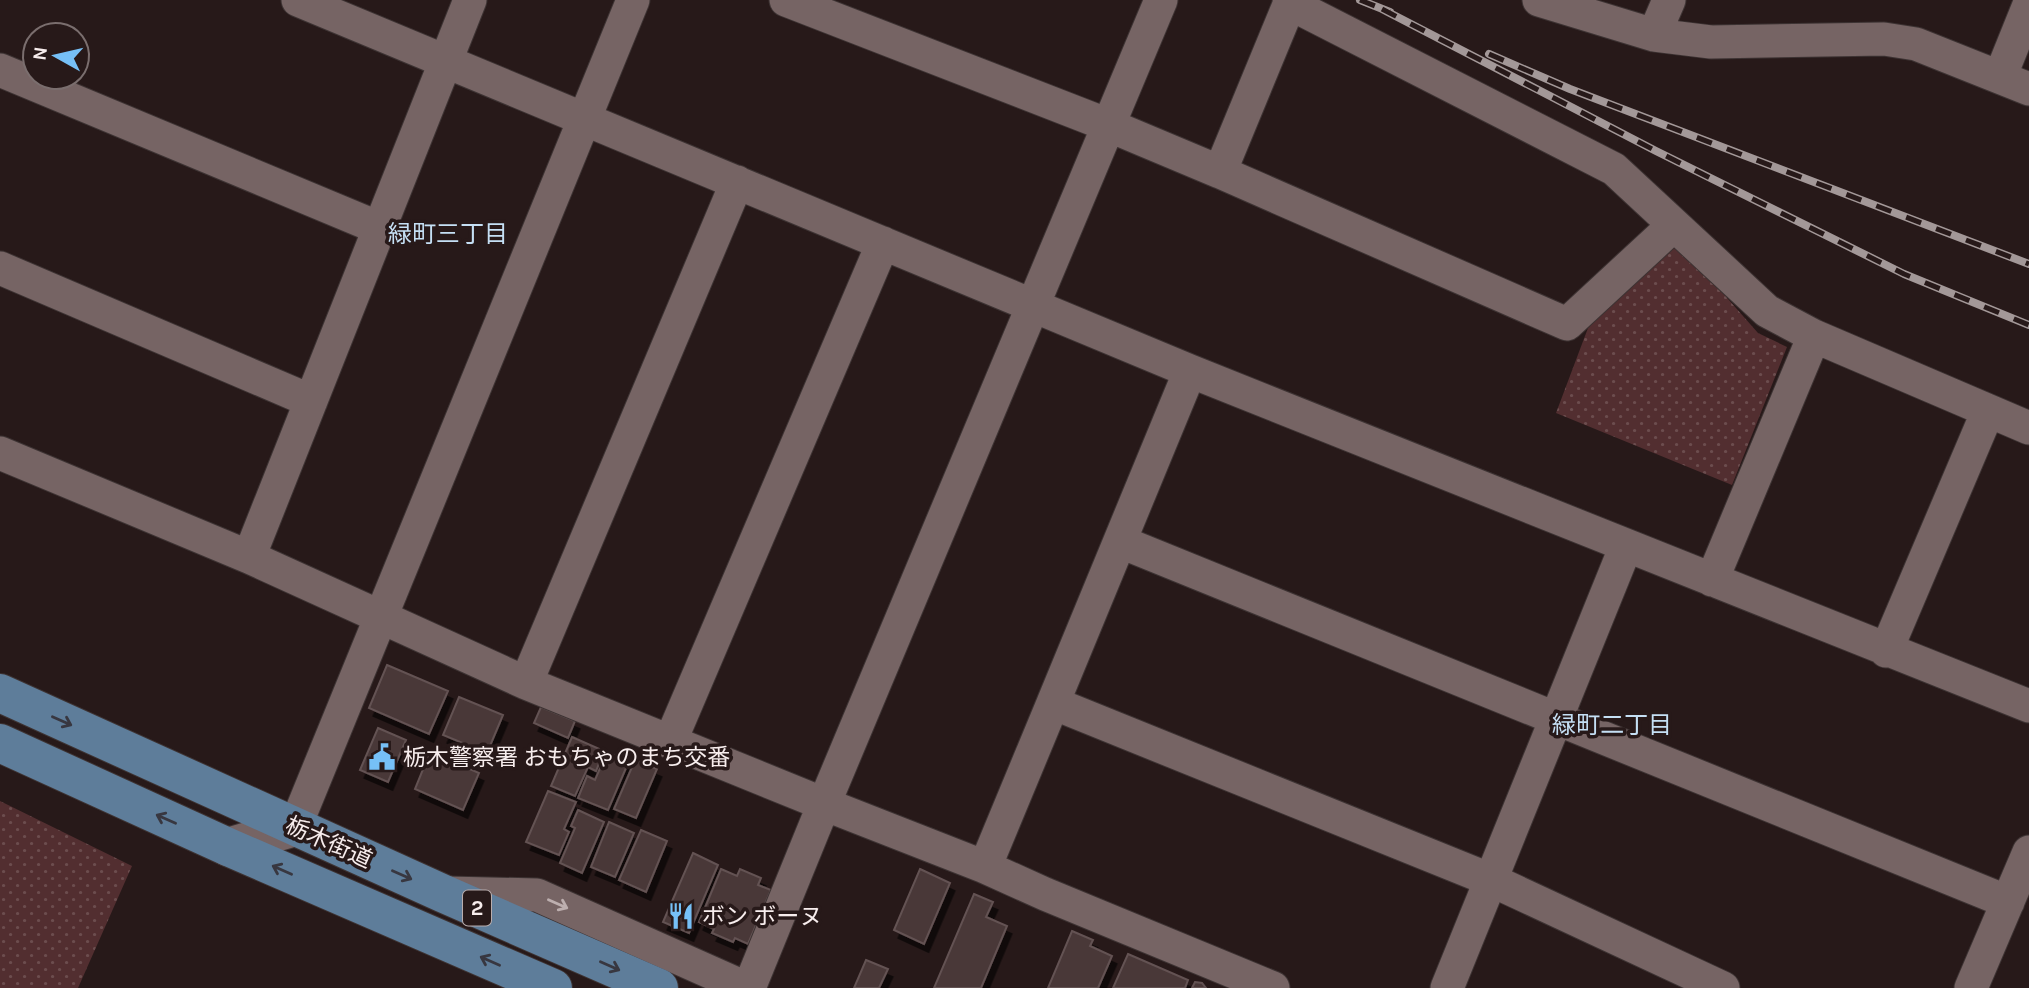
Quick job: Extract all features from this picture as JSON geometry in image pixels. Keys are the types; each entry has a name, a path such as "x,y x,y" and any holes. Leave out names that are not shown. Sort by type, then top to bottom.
{"main road":[{"name":"栃木街道","path":"0,693 659,988"},
{"name":"栃木街道","path":"0,743 229,847 553,988"}],"street":[{"path":"298,0 1189,371 2029,706"},
{"path":"249,557 470,0"},
{"path":"229,847 295,827 633,0"},
{"path":"786,0 1108,125 1567,324 1674,225"},
{"path":"442,893 537,895 748,988 1161,0"},
{"path":"1539,0 1654,35 1711,41 1884,39 1916,44 2014,83 2029,5"},
{"path":"1654,35 1668,0"},
{"path":"1220,172 1290,2 1614,169 1767,311 1814,336 2029,428"},
{"path":"0,71 379,228"},
{"path":"526,683 737,182"},
{"path":"670,742 883,243"},
{"path":"0,268 311,401"},
{"path":"1712,580 1814,336"},
{"path":"985,867 1121,542 1189,371"},
{"path":"1886,651 1988,411"},
{"path":"0,453 249,557 526,683 985,867 1273,988"},
{"path":"1121,542 2008,902"},
{"path":"1447,988 1626,546"},
{"path":"1053,703 1491,880 1723,988"},
{"path":"1971,988 2029,852"}],"shaded area":[{"path":"1676,240 1758,333 1787,347 1732,485 1556,413 1588,328"},
{"path":"0,801 132,866 78,988 0,988"}],"building":[{"path":"387,665 448,691 429,734 369,708"},
{"path":"459,697 503,715 487,753 443,735"},
{"path":"541,707 575,721 568,738 534,723"},
{"path":"378,728 406,740 388,782 360,770"},
{"path":"572,737 604,751 596,771 588,767 575,796 551,786"},
{"path":"430,752 479,773 463,810 415,789"},
{"path":"607,752 629,761 608,810 578,798 587,776 595,780"},
{"path":"635,760 657,769 636,818 614,809"},
{"path":"548,791 576,802 564,829 569,832 559,855 526,842"},
{"path":"578,810 604,822 582,873 560,863 575,828 571,826"},
{"path":"609,822 634,833 615,877 591,867"},
{"path":"641,830 667,841 646,892 619,880"},
{"path":"693,853 718,865 689,933 663,922"},
{"path":"721,869 737,876 740,869 761,878 758,885 771,890 748,944 735,938 733,942 712,933 714,929 699,922"},
{"path":"920,869 950,883 924,944 894,930"},
{"path":"974,894 993,902 986,917 1007,926 981,988 934,988"},
{"path":"1072,931 1093,940 1090,946 1112,956 1098,988 1048,988"},
{"path":"1128,954 1188,980 1185,988 1113,988"},
{"path":"866,960 888,969 879,988 854,988"},
{"path":"1195,982 1202,983 1206,988 1192,988"}],"railway":[{"path":"1360,0 1390,12"},
{"path":"1382,9 1656,151 1904,274 2029,325"},
{"path":"1489,54 1570,89 2029,264"}],"place":[{"name":"栃木警察署 おもちゃのまち交番","path":"382,757"},
{"name":"ボン ボーヌ","path":"681,916"}],"district":[{"name":"緑町三丁目","path":"448,234"},
{"name":"緑町二丁目","path":"1612,725"}]}
